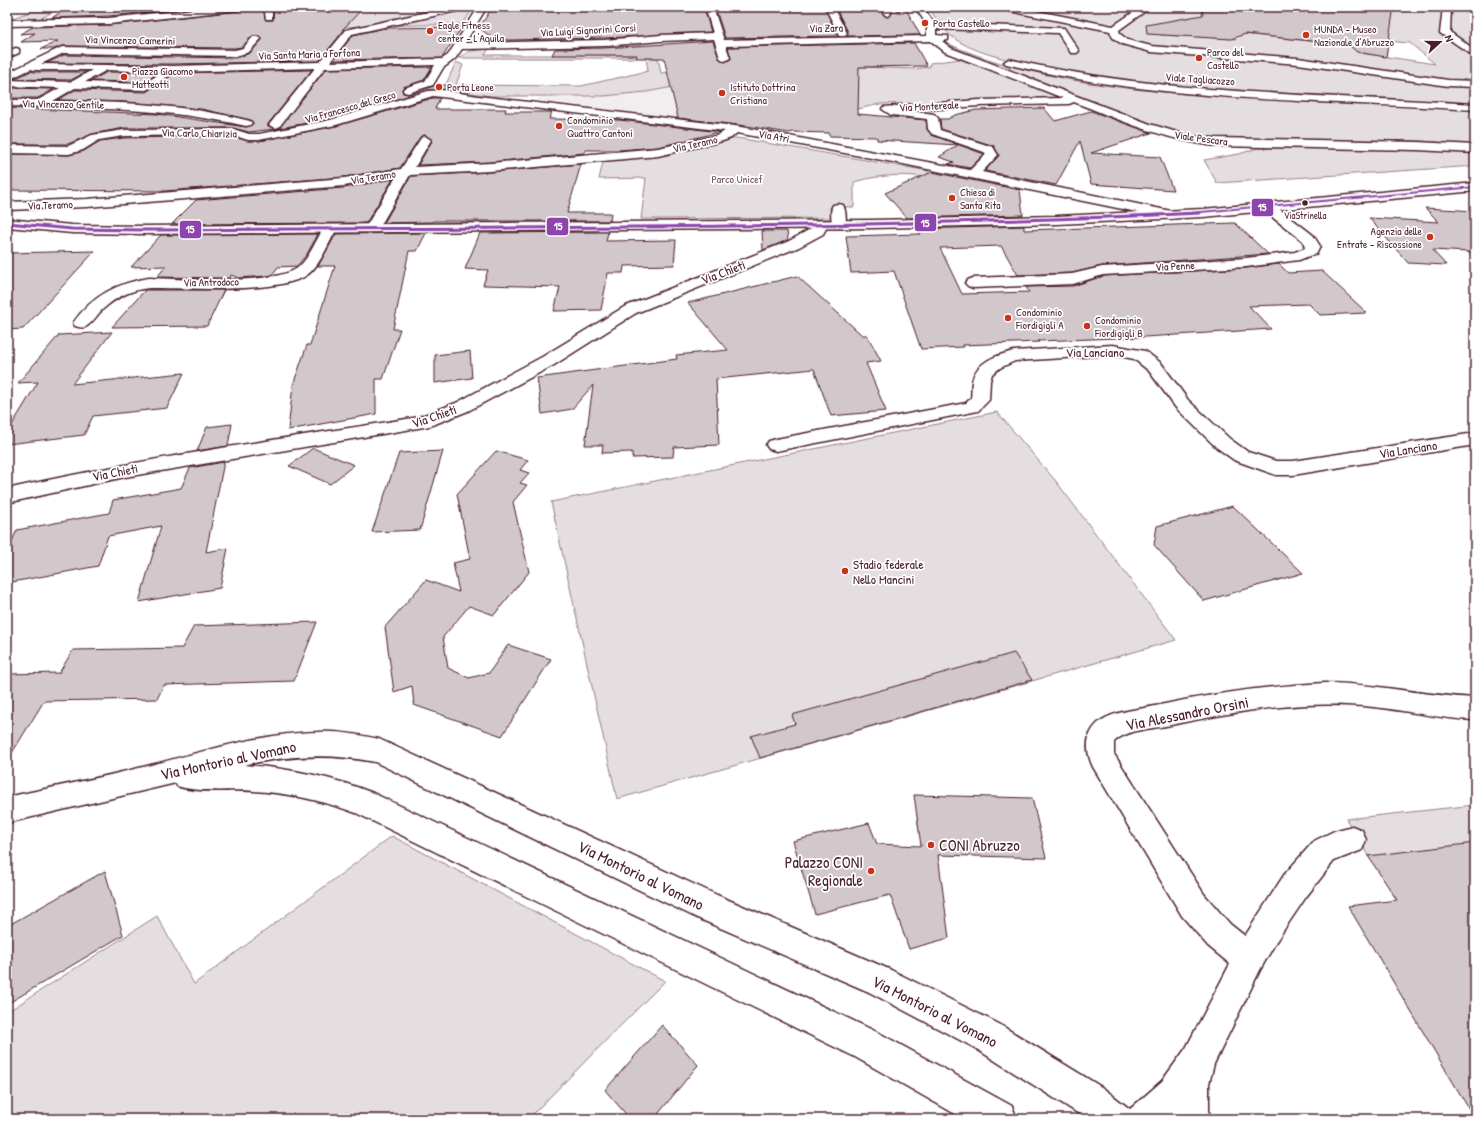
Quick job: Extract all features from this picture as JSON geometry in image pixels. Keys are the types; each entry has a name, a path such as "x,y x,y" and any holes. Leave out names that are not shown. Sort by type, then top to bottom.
{"street":[{"path":"7,23 73,25 238,7"},
{"path":"268,7 269,18"},
{"path":"275,125 321,65 348,33 357,29 461,7"},
{"path":"438,89 449,67 446,62 452,58 481,10 476,7"},
{"path":"709,7 725,58"},
{"path":"829,7 842,33"},
{"path":"1004,7 1114,30"},
{"path":"998,28 1114,30 1147,7"},
{"path":"1446,7 1445,33 1475,54"},
{"path":"918,8 932,31"},
{"path":"886,13 887,9 896,9"},
{"path":"73,25 93,14"},
{"path":"142,29 157,17"},
{"path":"458,25 472,25"},
{"path":"373,26 419,26"},
{"path":"998,28 1032,38"},
{"name":"Via Zara","path":"719,39 998,28"},
{"path":"1060,47 1074,51 1061,30"},
{"path":"1114,30 1116,37 1124,41 1151,48 1276,59 1448,83 1475,84"},
{"name":"Viale Tagliacozzo","path":"932,31 974,51 1017,64 1056,73 1116,83 1230,93 1475,107"},
{"name":"Viale Pescara","path":"932,31 940,46 955,54 1165,133 1202,141 1417,146 1475,149"},
{"name":"Via Luigi Signorini Corsi","path":"459,46 604,43 661,38 719,39"},
{"name":"Via Vincenzo Camerini","path":"29,66 62,50 198,54 242,52 246,50 256,39"},
{"path":"118,105 198,54"},
{"path":"1276,59 1279,69"},
{"name":"Via Santa Maria a Forfona","path":"173,69 446,62"},
{"name":"Via Francesco del Greco","path":"118,105 174,109 253,125 275,125 312,118 425,85 430,82 439,66 446,62"},
{"path":"7,66 173,69"},
{"path":"7,77 29,66"},
{"path":"38,104 105,67"},
{"path":"7,83 146,87"},
{"name":"Via Atri","path":"438,89 478,99 735,129 973,174 1107,203 1121,211 1171,215"},
{"name":"Via Carlo Chiarizia","path":"7,149 69,150 79,147 96,137 132,132 233,132 248,137 266,136 340,122 438,89"},
{"name":"Via Montereale","path":"973,174 992,155 989,150 936,132 930,116 890,112 886,110 938,105 1077,100"},
{"name":"Via Vincenzo Gentile","path":"7,103 118,105"},
{"name":"Via Teramo","path":"7,206 92,202 344,182 405,172 491,167 658,152 719,139 727,136 735,129"},
{"path":"372,228 425,140"},
{"path":"7,223 101,230 839,225 1121,211 1140,217 1475,188"},
{"name":"Via Penne","path":"973,283 1063,280 1102,271 1246,262 1291,257 1307,253 1312,250 1313,244 1308,238 1268,207"},
{"path":"838,208 839,225"},
{"name":"Via Chieti","path":"7,496 133,469 423,422 462,407 548,361 630,310 794,244 818,231 821,225"},
{"name":"Via Antrodoco","path":"81,322 108,295 133,285 149,283 265,282 292,277 306,267 330,228"},
{"name":"Via Lanciano","path":"776,445 940,414 975,405 980,400 981,380 986,371 996,362 1010,357 1030,354 1112,350 1133,352 1149,361 1158,370 1182,404 1223,443 1241,456 1269,467 1293,468 1404,449 1475,439"},
{"name":"Via Alessandro Orsini","path":"1249,959 1210,926 1176,880 1102,758 1100,746 1101,740 1107,731 1121,725 1193,709 1270,698 1359,694 1445,708 1475,710"},
{"name":"Via Montorio al Vomano","path":"7,810 138,781 237,755 291,745 336,743 379,751 706,906 880,982 932,1007 987,1036 1090,1100 1116,1119"},
{"name":"Via Montorio al Vomano","path":"138,781 216,776 278,780 326,789 363,802 867,1045 999,1119"},
{"path":"1143,1119 1161,1106 1174,1093 1198,1060 1249,959 1280,908 1315,860 1324,851 1334,845 1352,840"},
{"path":"1191,1119 1192,1084 1198,1060"}],"shaded area":[{"path":"661,73 720,123 537,101 542,91 579,91"}],"green space":[{"path":"346,7 458,7 365,26 345,27 362,8"},
{"path":"463,7 468,9 470,13 463,24 379,26"},
{"name":"Parco del Castello","path":"929,7 1202,7 1203,21 1161,35 1236,39 1232,33 1359,46 1357,52 1361,53 1435,64 1410,43 1385,41 1394,7 1475,7 1475,104 1317,97 1211,90 1158,85 1054,69 1004,59 968,47 953,38 945,30"},
{"path":"32,11 54,11 35,22 7,22 7,20"},
{"path":"942,41 982,57 1025,70 1115,87 1206,95 1475,110 1475,145 1422,141 1218,138 1195,136 1166,129 988,63 964,53"},
{"path":"489,49 485,55 637,55 636,58 458,58 470,51"},
{"path":"646,58 658,58 661,73 733,62 914,69 929,67 930,63 960,59 1067,99 880,104 858,109 684,85 646,92 604,96 490,96 444,89 456,62 463,65 456,85 581,86 648,71"},
{"name":"Parco Unicef","path":"737,138 929,171 925,177 890,176 854,182 854,207 830,207 831,218 641,219 646,178 599,179 604,158 687,150"},
{"path":"1258,148 1400,149 1475,152 1475,166 1217,183 1204,160 1239,154"},
{"name":"Stadio federale Nello Mancini","path":"997,412 1055,480 1176,640 617,799 551,502"},
{"path":"1475,805 1475,1119 1397,900 1346,819"},
{"path":"392,836 665,981 528,1119 7,1119 7,1012 157,916 194,984"}],"building":[{"path":"71,7 200,7 109,16 51,18"},
{"path":"243,7 263,7 266,20 273,20 274,7 315,7 316,12 351,7 364,7 342,30 345,29 319,61 173,64 47,63 64,55 236,58 250,53 262,40 259,36 252,36 242,47 235,48 62,46 54,49 41,49 58,41 21,42 35,33 20,34 33,27 109,25 238,11"},
{"path":"506,7 704,7 711,32 604,38 509,40 494,39 479,28 490,11 504,11"},
{"path":"715,7 743,7 744,9 824,7 839,36 725,38"},
{"path":"835,7 883,7 882,13 887,17 892,13 901,10 900,7 905,7 920,35 846,36 848,32"},
{"path":"1202,7 1394,7 1386,57 1357,52 1349,45 1245,34 1231,39 1147,34 1146,25 1203,15"},
{"path":"462,27 442,58 333,60 353,35 384,28"},
{"path":"713,41 719,58 724,62 731,59 728,47 914,43 927,66 859,67 858,114 926,120 927,129 932,135 984,154 970,168 948,164 954,162 939,157 958,145 877,140 877,137 829,136 829,133 789,133 747,126 678,118 664,58 636,58 637,55 552,55 555,49 604,48"},
{"path":"432,67 424,80 404,87 402,89 403,93 408,94 434,86 446,85 444,89 428,90 330,119 279,128 326,69"},
{"path":"312,70 268,124 268,126 275,129 249,132 233,128 124,128 92,134 68,144 7,144 7,108 157,114 246,127 253,124 251,120 201,109 127,102 58,100 75,90 146,92 175,73"},
{"path":"31,71 86,72 71,80 14,79"},
{"path":"107,72 157,73 144,82 91,81"},
{"path":"7,88 54,89 38,98 7,98"},
{"path":"433,98 440,98 435,109 506,109 505,112 552,112 549,119 620,120 720,132 658,147 619,150 585,150 584,153 491,162 418,165 432,141 424,135 420,137 400,168 344,177 165,191 7,190 7,154 69,155 84,151 100,141 124,138 232,136 248,141 259,141 336,126"},
{"path":"1044,108 1055,121 1091,111 1151,133 1091,153 1160,157 1173,190 1091,184 1080,141 1056,185 985,171 999,155 994,146 941,129 940,119 948,119 955,115 976,110"},
{"path":"581,164 567,213 611,213 610,221 433,221 384,223 411,176 491,172"},
{"path":"932,172 1020,190 1023,215 907,218 885,193"},
{"path":"393,179 366,223 172,224 196,200 344,188"},
{"name":"Agenzia delle Entrate - Riscossione","path":"1425,208 1475,211 1475,259 1468,252 1432,250 1446,265 1408,263 1369,218 1439,222"},
{"path":"1235,223 1268,254 1102,266 1072,273 1018,275 1001,246 940,248 962,294 1029,292 1026,287 1073,286 1103,276 1246,268 1279,264 1288,273 1322,271 1367,313 1320,315 1309,304 1249,306 1271,329 1145,337 963,345 964,347 921,349 894,271 851,273 846,236 921,234 916,229 1024,226 1024,230"},
{"path":"762,231 787,231 788,240 763,250"},
{"path":"608,232 606,241 676,240 674,265 624,266 623,273 608,273 601,310 554,311 560,287 483,285 488,270 465,269 480,233"},
{"path":"426,233 417,251 409,251 393,329 400,329 383,379 376,379 376,414 288,430 293,385 307,345 310,345 335,266 318,266 336,234"},
{"path":"318,234 307,254 297,266 278,267 272,275 238,278 231,275 230,278 157,277 166,266 131,267 161,235"},
{"path":"95,251 23,329 7,330 7,253"},
{"path":"797,276 862,335 867,335 881,361 866,363 886,411 831,416 814,369 716,379 719,445 674,447 673,457 632,458 632,452 602,453 603,445 585,445 593,385 572,409 542,414 537,378 677,359 676,355 728,350 688,303"},
{"path":"145,290 224,290 207,326 112,327"},
{"path":"112,332 72,384 184,373 167,408 93,416 84,435 7,444 7,433 38,382 18,383 59,335"},
{"path":"470,351 472,378 435,383 435,355"},
{"path":"232,424 228,446 197,451 207,427"},
{"path":"313,448 354,465 330,484 289,466"},
{"path":"443,451 420,530 372,532 399,453"},
{"path":"496,451 528,460 520,470 529,473 520,483 527,485 513,502 529,572 494,615 469,606 443,637 448,668 469,678 489,673 508,645 551,659 502,736 414,705 412,686 394,692 385,627 426,580 459,592 453,563 470,559 457,494"},
{"path":"224,462 206,552 228,548 220,588 139,602 161,526 108,536 98,566 7,583 7,552 17,530 109,513 113,500 181,488 190,468"},
{"path":"1233,506 1303,573 1204,601 1154,545 1157,526"},
{"path":"317,622 294,681 164,685 157,699 44,701 7,761 7,674 59,673 73,650 182,648 194,626"},
{"path":"1014,653 1032,680 760,758 751,736 795,724 792,715"},
{"name":"Palazzo CONI Regionale","path":"914,795 1032,798 1046,858 938,855 949,938 909,949 890,895 815,914 793,841 869,823 877,844 921,846"},
{"path":"1475,843 1475,1119 1348,906 1397,900 1368,856"},
{"path":"105,871 123,935 7,1004 7,926"},
{"path":"662,1025 698,1065 654,1119 630,1119 605,1090"}],"tunnel":[{"path":"896,9 913,8"},
{"path":"70,27 76,24"}],"transit line":[{"name":"15","path":"7,223 72,229 143,230 872,224 1057,220 1203,213 1475,187"}],"place":[{"name":"Porta Castello","path":"925,23"},
{"name":"Eagle Fitness center - L'Aquila","path":"430,31"},
{"name":"MUNDA - Museo Nazionale d’Abruzzo","path":"1306,35"},
{"name":"Parco del Castello","path":"1199,58"},
{"name":"Piazza Giacomo Matteotti","path":"124,77"},
{"name":"Porta Leone","path":"439,87"},
{"name":"Istituto Dottrina Cristiana","path":"722,93"},
{"name":"Condominio Quattro Cantoni","path":"559,126"},
{"name":"Chiesa di Santa Rita","path":"952,198"},
{"name":"ViaStrinella","path":"1305,203"},
{"name":"Agenzia delle Entrate - Riscossione","path":"1430,237"},
{"name":"Condominio Fiordigigli A","path":"1008,318"},
{"name":"Condominio Fiordigigli B","path":"1087,326"},
{"name":"Stadio federale Nello Mancini","path":"845,571"},
{"name":"CONI Abruzzo","path":"931,845"},
{"name":"Palazzo CONI Regionale","path":"871,871"}]}
